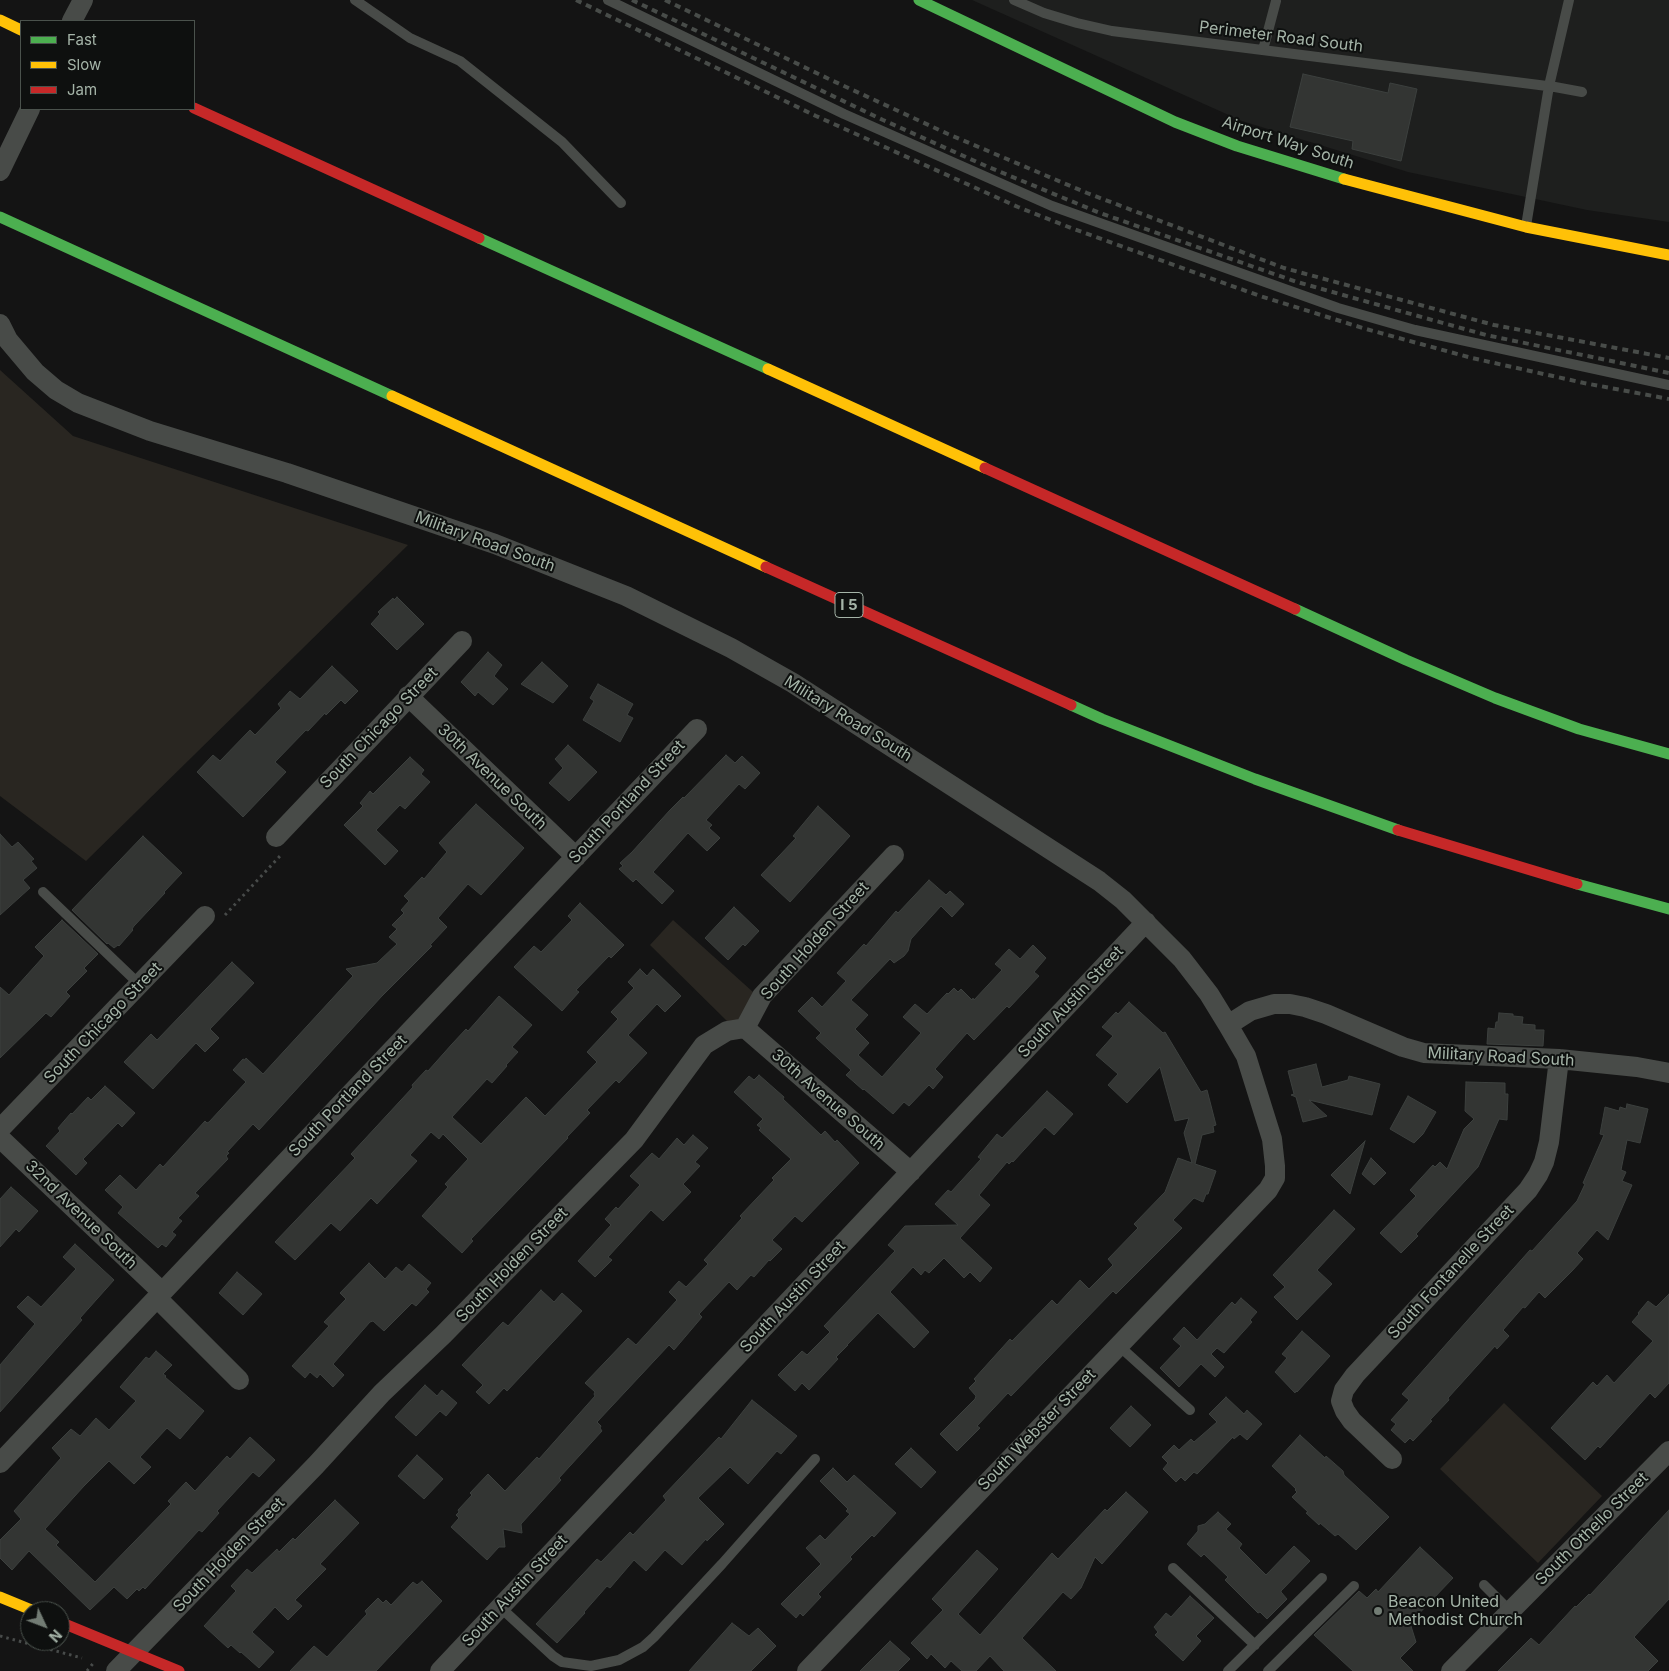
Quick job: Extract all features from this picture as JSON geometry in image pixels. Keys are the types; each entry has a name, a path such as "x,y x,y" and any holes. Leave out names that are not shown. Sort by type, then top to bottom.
{"main road":[{"name":"Airport Way South","path":"918,0 1175,122 1237,146 1340,178 1526,227 1669,255"},
{"path":"0,20 20,30"},
{"path":"195,108 1406,660 1495,698 1579,729 1669,754"},
{"name":"I 5","path":"0,216 53,242 869,614 1102,718 1255,779 1401,831 1563,880 1669,909"},
{"path":"0,1597 20,1605"},
{"path":"70,1626 179,1671"}],"street":[{"path":"73,20 83,0"},
{"path":"0,171 30,110"},
{"name":"Military Road South","path":"0,324 8,340 35,372 56,390 78,403 150,431 287,473 495,544 626,596 731,648 793,683 1090,876 1123,900 1182,959 1209,994 1228,1025 1250,1011 1274,1004 1290,1004 1326,1014 1403,1047 1424,1053 1559,1059 1637,1067 1669,1073"},
{"name":"South Chicago Street","path":"276,837 462,641"},
{"name":"30th Avenue South","path":"408,696 576,857"},
{"name":"South Portland Street","path":"0,1463 696,729"},
{"name":"South Holden Street","path":"108,1668 134,1653 316,1465 382,1393 443,1335 634,1140 704,1045 727,1031 745,1028 762,996 894,855"},
{"name":"South Chicago Street","path":"0,1129 205,916"},
{"name":"South Austin Street","path":"440,1671 1146,922"},
{"name":"South Webster Street","path":"807,1671 1268,1190 1274,1178 1275,1166 1272,1139 1246,1056 1228,1025"},
{"name":"30th Avenue South","path":"745,1028 911,1172"},
{"name":"South Fontanelle Street","path":"1392,1459 1345,1412 1341,1401 1344,1390 1355,1374 1528,1190 1538,1176 1549,1142 1559,1059"},
{"name":"32nd Avenue South","path":"0,1138 159,1295 239,1380"},
{"name":"South Othello Street","path":"1451,1671 1669,1451"}],"lane":[{"path":"355,0 410,38 460,61 562,142 621,203"},
{"path":"608,0 844,114 1052,206 1348,311 1434,334 1669,386"},
{"name":"Perimeter Road South","path":"1014,0 1044,13 1078,24 1112,31 1582,92"},
{"path":"1263,50 1276,0"},
{"path":"1526,227 1569,0"},
{"path":"43,892 140,985"},
{"path":"1118,1345 1190,1410"},
{"path":"500,1607 562,1662 591,1666 619,1660 643,1647 654,1637 815,1459"},
{"path":"1173,1568 1255,1645"},
{"path":"1228,1671 1322,1578"},
{"path":"1484,1585 1510,1612"},
{"path":"1268,1671 1354,1586"}],"path":[{"path":"205,916 213,924 220,921 286,849 276,837"},
{"path":"0,1636 108,1668"}],"shaded area":[{"path":"972,0 1669,0 1669,222 1587,210 1408,172 1242,121"},
{"path":"0,370 73,436 408,545 86,861 0,796"},
{"path":"673,920 753,992 737,1024 731,1025 650,945"},
{"path":"1504,1403 1602,1496 1538,1563 1440,1469"}],"building":[{"path":"1303,74 1388,93 1390,83 1417,89 1401,161 1352,149 1353,141 1290,127"},
{"path":"397,597 424,624 397,650 371,624 380,614 378,612 393,598 394,600"},
{"path":"488,652 502,665 494,676 508,689 493,705 478,692 475,696 461,682"},
{"path":"542,662 568,686 553,703 521,684"},
{"path":"332,666 358,691 345,704 341,700 326,715 325,713 275,762 286,772 243,817 197,772 213,755 220,761 250,730 255,735 281,708 278,704 290,691 300,699"},
{"path":"598,684 633,704 627,715 633,718 620,742 583,720 594,701 590,698"},
{"path":"568,745 597,772 569,801 549,783 563,768 555,759"},
{"path":"726,755 735,763 742,756 760,773 745,789 739,784 706,820 712,825 709,828 720,838 707,851 688,833 653,872 674,891 662,904 636,879 633,882 619,869 623,866 620,863"},
{"path":"410,757 424,770 421,774 430,782 405,809 400,805 376,830 398,851 385,865 344,825 363,806 360,803 370,791 373,794"},
{"path":"476,804 524,848 481,895 468,884 438,918 447,927 430,945 432,946 382,996 259,1130 253,1124 227,1152 229,1153 226,1156 228,1159 195,1193 199,1196 178,1218 182,1221 172,1232 176,1235 166,1247 162,1244 158,1248 118,1213 123,1207 105,1190 120,1175 136,1190 160,1164 163,1167 205,1121 209,1122 246,1082 233,1070 243,1059 245,1060 246,1058 263,1074 353,976 346,969 377,963 397,944 389,937 397,929 392,925 404,913 401,910 409,901 404,896 422,877 424,879 447,852 439,843"},
{"path":"818,806 850,836 790,902 761,875 796,838 793,836"},
{"path":"0,834 12,847 18,842 34,859 31,861 37,868 23,880 30,888 0,915"},
{"path":"143,836 182,873 134,926 133,930 119,946 114,948 107,944 72,910"},
{"path":"929,880 946,895 950,891 964,904 952,917 941,906 911,939 908,951 904,956 894,963 890,959 851,1000 868,1015 855,1029 869,1043 858,1055 882,1077 921,1033 903,1017 915,1004 927,1014 954,988 958,992 961,989 974,1000 1002,970 995,964 1009,949 1020,959 1033,945 1046,958 1034,972 1039,976 1009,1008 1007,1006 974,1040 967,1033 935,1069 943,1077 933,1089 929,1085 909,1106 904,1102 893,1114 846,1075 851,1070 816,1038 821,1033 798,1011 812,997 822,1007 846,981 837,973 864,944 866,946 896,911 898,913"},
{"path":"580,903 624,945 611,958 609,956 576,990 579,992 562,1011 514,967 534,946 541,952 572,920 568,916"},
{"path":"734,907 759,931 728,960 705,938"},
{"path":"62,920 98,954 84,968 87,971 66,992 70,996 51,1017 46,1013 0,1058 0,987 9,995 44,956 35,947"},
{"path":"232,962 254,983 210,1029 219,1038 205,1052 196,1043 153,1089 124,1062 151,1034 157,1040"},
{"path":"640,969 647,976 653,969 681,996 665,1012 657,1004 628,1035 647,1053 619,1083 616,1080 587,1110 590,1113 471,1239 473,1241 462,1253 422,1216 448,1187 445,1184 468,1159 443,1134 439,1139 431,1132 410,1155 417,1161 377,1204 371,1198 340,1231 331,1223 295,1260 275,1242 355,1158 351,1154 413,1087 412,1085 426,1070 428,1071 466,1029 468,1031 499,996 532,1025 512,1047 518,1052 507,1066 492,1083 487,1079 452,1117 481,1144 526,1097 545,1116 597,1062 587,1052 618,1019 611,1012 634,988 628,982"},
{"path":"1129,1002 1163,1033 1165,1032 1201,1092 1207,1090 1216,1125 1213,1126 1214,1132 1202,1135 1195,1164 1216,1171 1208,1194 1206,1194 1203,1202 1194,1198 1173,1220 1182,1228 1116,1294 1113,1291 1011,1396 1008,1393 977,1426 980,1428 957,1451 940,1434 975,1399 976,1396 969,1388 976,1381 974,1379 1010,1339 1012,1341 1052,1300 1057,1305 1080,1280 1089,1289 1113,1265 1108,1259 1138,1228 1134,1224 1165,1192 1178,1158 1192,1163 1184,1133 1189,1118 1175,1121 1160,1067 1127,1103 1108,1085 1118,1074 1096,1055 1113,1036 1102,1027"},
{"path":"1499,1013 1523,1017 1522,1024 1535,1025 1535,1030 1544,1030 1543,1046 1487,1044 1488,1028 1495,1029"},
{"path":"1316,1064 1322,1087 1348,1080 1349,1076 1380,1084 1372,1115 1309,1100 1327,1116 1303,1122 1296,1097 1291,1095 1294,1094 1288,1071"},
{"path":"759,1075 784,1097 783,1099 821,1135 825,1131 835,1142 837,1140 859,1163 802,1222 795,1216 772,1240 782,1249 754,1277 751,1275 737,1290 729,1282 699,1314 702,1317 674,1350 669,1345 597,1422 601,1426 602,1431 559,1478 561,1480 521,1524 522,1533 503,1529 505,1547 499,1547 487,1560 451,1527 459,1518 456,1515 459,1512 458,1510 472,1495 470,1493 488,1474 505,1491 537,1457 539,1459 595,1396 595,1392 585,1383 628,1338 636,1345 677,1300 669,1292 679,1281 686,1287 708,1264 704,1260 742,1218 740,1216 774,1180 772,1178 791,1159 759,1130 761,1128 757,1125 763,1119 734,1092 749,1076 754,1080"},
{"path":"1466,1082 1505,1083 1505,1094 1508,1094 1507,1120 1499,1119 1478,1167 1401,1253 1380,1233 1416,1196 1410,1190 1433,1165 1435,1167 1440,1162 1447,1169 1464,1129 1474,1119 1465,1111"},
{"path":"105,1086 135,1113 122,1127 118,1123 83,1159 87,1163 76,1175 46,1146 60,1131 58,1128 71,1113 88,1097 91,1100"},
{"path":"1047,1091 1073,1114 1054,1135 1045,1127 1013,1162 1009,1164 1007,1162 979,1195 990,1205 960,1238 992,1268 980,1282 970,1272 964,1278 944,1258 929,1273 925,1270 921,1275 913,1267 890,1292 929,1332 914,1348 878,1313 836,1357 838,1359 809,1390 802,1383 795,1391 778,1375 802,1351 807,1355 830,1332 824,1326 895,1251 888,1245 905,1226 958,1225 935,1204 948,1190 951,1192 981,1159 978,1157 997,1134 1002,1138"},
{"path":"1408,1096 1436,1112 1423,1134 1414,1143 1390,1129"},
{"path":"1627,1104 1648,1109 1640,1143 1627,1140 1621,1170 1626,1172 1622,1181 1632,1185 1608,1240 1597,1230 1577,1253 1583,1259 1545,1298 1539,1292 1525,1308 1523,1307 1503,1330 1509,1336 1497,1349 1495,1346 1448,1398 1449,1400 1430,1420 1432,1421 1413,1441 1410,1438 1405,1443 1391,1430 1396,1424 1391,1420 1409,1400 1402,1394 1530,1250 1532,1251 1577,1201 1604,1135 1600,1134 1605,1107 1619,1111 1620,1107 1626,1109"},
{"path":"693,1135 708,1148 695,1162 700,1166 683,1184 691,1192 663,1221 651,1210 608,1257 612,1260 595,1277 578,1261 611,1225 605,1219 616,1207 618,1209 640,1185 630,1176 652,1153 659,1159 677,1138 684,1145"},
{"path":"1365,1141 1350,1194 1331,1175"},
{"path":"1371,1158 1386,1173 1374,1185 1362,1174"},
{"path":"11,1187 38,1211 19,1232 16,1229 0,1247 0,1199"},
{"path":"1334,1210 1355,1229 1317,1270 1332,1284 1297,1320 1274,1297 1285,1287 1273,1275"},
{"path":"75,1244 114,1280 80,1318 82,1320 0,1412 0,1365 35,1324 17,1307 28,1296 41,1307 76,1269 63,1257"},
{"path":"369,1263 385,1279 396,1267 402,1272 409,1264 431,1283 426,1289 429,1292 416,1306 412,1303 384,1331 373,1321 370,1322 333,1364 344,1375 333,1387 320,1374 317,1378 310,1372 305,1378 292,1366 329,1326 324,1322 346,1299 340,1293"},
{"path":"237,1272 262,1294 243,1315 219,1293"},
{"path":"541,1290 554,1302 562,1293 582,1311 507,1391 504,1388 489,1404 476,1392 483,1385 462,1365 503,1322 508,1326"},
{"path":"1669,1294 1669,1383 1655,1398 1650,1393 1600,1448 1598,1446 1585,1460 1551,1428 1593,1382 1597,1386 1607,1375 1614,1383 1653,1341 1632,1322 1648,1301 1656,1307"},
{"path":"1241,1298 1257,1312 1250,1320 1252,1322 1224,1353 1217,1348 1211,1354 1224,1367 1215,1377 1201,1364 1179,1387 1160,1368 1181,1346 1173,1339 1184,1327 1197,1340 1232,1302 1235,1305"},
{"path":"1302,1331 1330,1356 1295,1393 1275,1372 1287,1358 1282,1354"},
{"path":"156,1351 172,1365 163,1374 165,1377 204,1411 180,1439 167,1428 140,1457 151,1467 134,1484 109,1461 45,1529 59,1542 56,1545 95,1582 171,1504 168,1501 186,1482 195,1491 227,1456 230,1459 250,1437 275,1460 259,1477 253,1472 217,1511 219,1513 202,1532 199,1530 145,1589 143,1587 139,1591 137,1589 127,1599 114,1587 90,1610 29,1551 12,1570 0,1558 0,1540 21,1519 14,1511 61,1458 52,1448 71,1429 80,1436 96,1418 109,1430 136,1401 120,1387 146,1357 149,1359"},
{"path":"425,1385 437,1396 442,1390 457,1403 446,1416 440,1411 416,1436 395,1417"},
{"path":"1226,1397 1244,1414 1247,1410 1262,1424 1247,1440 1240,1434 1234,1439 1233,1437 1197,1474 1194,1472 1185,1481 1181,1477 1176,1482 1163,1469 1168,1463 1162,1457 1174,1445 1179,1450 1191,1439 1194,1442 1217,1422 1209,1414"},
{"path":"752,1400 797,1436 781,1454 777,1451 748,1484 730,1467 698,1498 724,1524 707,1541 706,1539 682,1565 665,1550 646,1571 634,1560 610,1588 607,1586 557,1643 536,1624 597,1559 601,1562 630,1532 633,1535 666,1500 663,1496 719,1437 721,1439"},
{"path":"1131,1406 1151,1425 1130,1447 1110,1428"},
{"path":"1300,1435 1325,1458 1326,1456 1343,1471 1344,1475 1389,1517 1356,1550 1338,1534 1335,1536 1306,1513 1308,1512 1292,1497 1297,1492 1296,1489 1272,1466"},
{"path":"911,1448 936,1472 921,1488 895,1464"},
{"path":"417,1455 443,1479 424,1499 398,1476"},
{"path":"833,1468 847,1482 854,1475 896,1513 874,1537 872,1535 850,1557 852,1559 818,1594 821,1597 803,1616 800,1613 796,1618 781,1604 821,1564 806,1548 820,1535 825,1540 850,1514 846,1511 848,1509 820,1481"},
{"path":"1126,1492 1148,1512 1102,1564 1095,1557 1081,1588 1071,1599 1063,1592 1022,1638 1056,1671 1004,1671 990,1656 976,1671 962,1671 951,1661 945,1668 931,1654 927,1659 911,1643 943,1610 932,1599 977,1550 998,1569 958,1614 980,1635 1052,1553 1058,1559 1105,1509 1107,1511"},
{"path":"335,1500 359,1523 320,1564 326,1569 295,1600 302,1606 288,1620 275,1607 252,1632 274,1652 259,1668 231,1645 228,1648 204,1626 236,1591 231,1586 247,1569 252,1573 277,1549 279,1552 293,1538 295,1540"},
{"path":"1669,1510 1669,1599 1634,1637 1658,1661 1648,1671 1498,1671 1531,1638 1539,1645 1575,1606 1590,1595"},
{"path":"1218,1512 1231,1524 1226,1529 1242,1544 1239,1548 1266,1575 1294,1546 1310,1561 1281,1591 1287,1599 1267,1619 1260,1612 1258,1613 1225,1580 1228,1577 1204,1554 1201,1557 1187,1544 1198,1531 1198,1526 1205,1524"},
{"name":"Beacon United Methodist Church","path":"1420,1547 1453,1578 1410,1623 1416,1642 1400,1658 1413,1671 1353,1671 1314,1635 1359,1591 1367,1598 1376,1589 1378,1592"},
{"path":"422,1581 442,1601 376,1671 290,1671 314,1646 327,1657 367,1614 365,1611 378,1598 383,1603 386,1600 391,1605 413,1582 417,1585"},
{"path":"1190,1596 1214,1618 1196,1636 1201,1641 1183,1661 1155,1635 1158,1632 1154,1627 1166,1613 1171,1617"},
{"path":"732,1623 749,1636 758,1628 776,1646 751,1671 689,1671"},
{"path":"890,1641 910,1659 898,1671 860,1671"}],"railway":[{"path":"576,0 816,116 1018,207 1071,228 1260,296 1366,329 1472,358 1584,383 1669,399"},
{"path":"632,0 883,120 986,166 1100,213 1297,282 1368,302 1486,335 1669,373"},
{"path":"665,0 948,134 1087,193 1284,268 1494,325 1669,358"}],"traffic: fast":[{"path":"919,0 1175,122 1237,146 1344,179"},
{"path":"0,217 392,396"},
{"path":"479,238 768,369"},
{"path":"1295,609 1495,698 1579,729 1669,754"},
{"path":"1071,705 1255,779 1398,830"},
{"path":"1577,884 1669,909"}],"traffic: slow":[{"path":"0,20 20,30"},
{"path":"1344,179 1526,227 1669,255"},
{"path":"768,369 985,468"},
{"path":"392,396 766,567"},
{"path":"0,1597 20,1605"}],"traffic: jam":[{"path":"195,108 479,238"},
{"path":"985,468 1295,609"},
{"path":"766,567 1071,705"},
{"path":"1398,830 1577,884"},
{"path":"70,1626 179,1671"}],"place":[{"name":"Beacon United Methodist Church","path":"1378,1611"}]}
